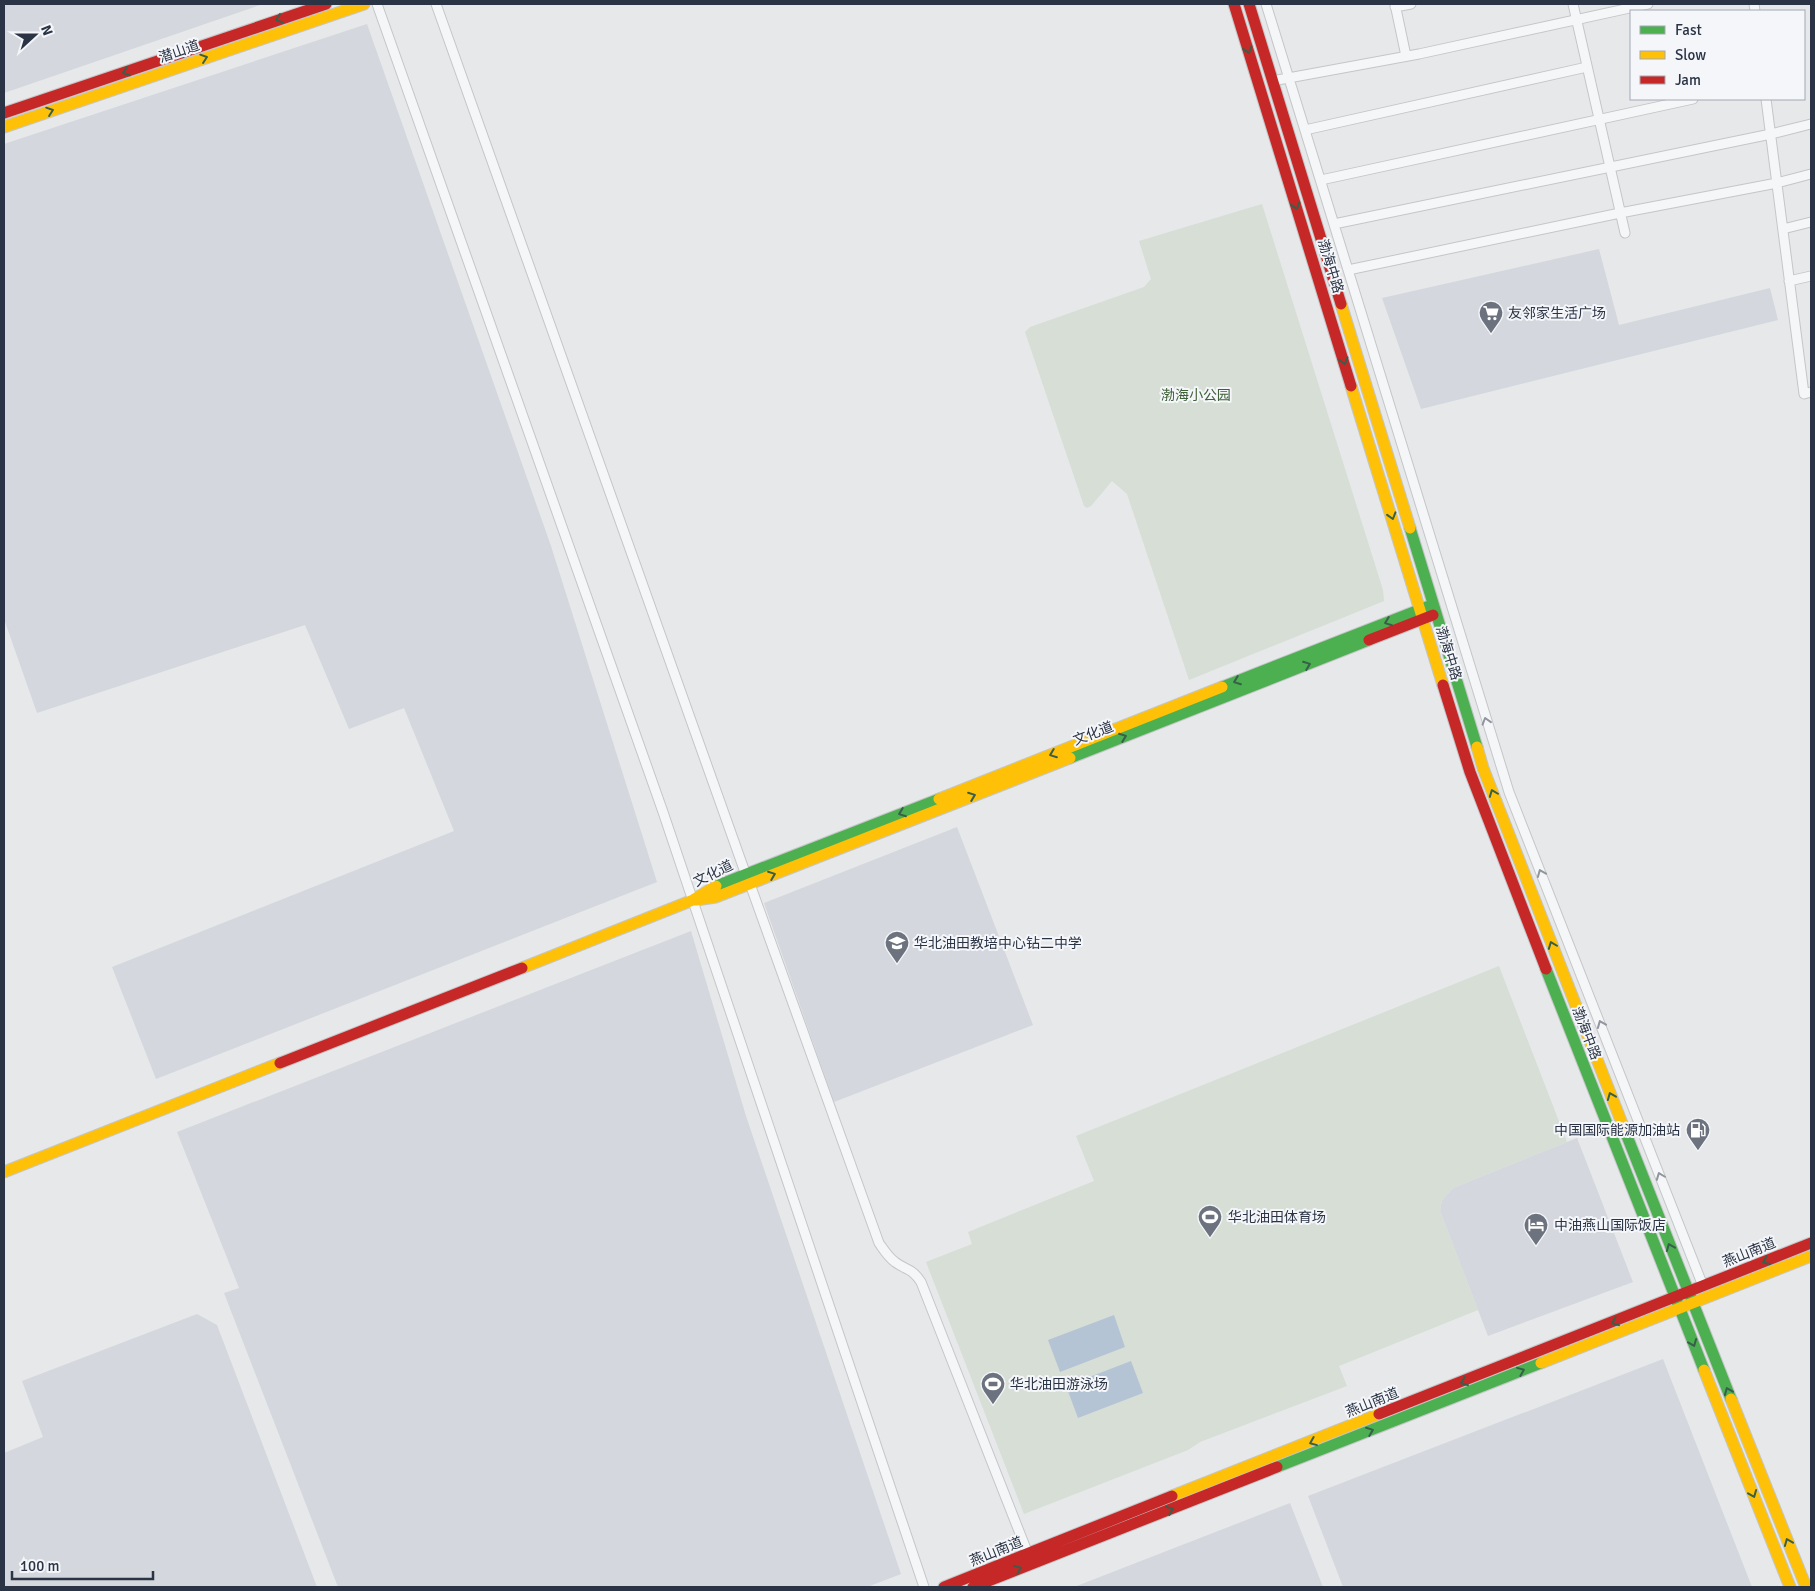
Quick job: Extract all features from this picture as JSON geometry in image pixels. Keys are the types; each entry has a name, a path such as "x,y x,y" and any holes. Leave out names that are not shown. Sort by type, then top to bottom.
{"main road":[{"name":"潜山道","path":"4,114 326,4"},
{"name":"潜山道","path":"4,127 364,4"},
{"name":"渤海中路","path":"1234,4 1465,758 1482,806 1790,1587"},
{"name":"渤海中路","path":"1248,4 1484,768 1690,1298 1806,1587"},
{"name":"文化道","path":"4,1172 693,900 716,897 748,879 1435,609"},
{"name":"燕山南道","path":"1690,1298 1703,1286 1811,1243"},
{"name":"燕山南道","path":"944,1587 1690,1298 1811,1256"},
{"name":"燕山南道","path":"973,1587 1677,1303"}],"street":[{"path":"377,4 693,900 924,1587"},
{"path":"436,4 879,1243 888,1257 914,1272 921,1282 1028,1554"},
{"path":"1266,4 1509,792 1703,1286"},
{"path":"1406,56 1395,5 1411,4"},
{"path":"1573,4 1625,233"},
{"path":"1272,81 1406,56 1648,4"},
{"path":"1305,130 1587,67"},
{"path":"1321,180 1688,100"},
{"path":"1766,100 1804,394 1811,392"},
{"path":"1334,224 1811,124"},
{"path":"1348,270 1620,213 1777,183 1811,174"},
{"path":"1783,229 1811,222"},
{"path":"1789,281 1811,276"}],"shaded area":[{"path":"4,4 263,4 4,93"},
{"path":"367,24 551,546 657,882 156,1079 112,967 454,831 404,708 349,729 305,625 37,713 4,619 4,144"},
{"path":"1599,249 1619,325 1770,288 1778,320 1421,409 1382,298"},
{"name":"华北油田教培中心钻二中学","path":"957,827 1033,1025 834,1102 764,903"},
{"path":"691,931 746,1116 901,1574 867,1587 338,1587 224,1293 239,1288 177,1132"},
{"name":"中油燕山国际饭店","path":"1577,1138 1633,1282 1488,1336 1440,1211 1442,1200 1453,1188"},
{"path":"197,1314 217,1325 317,1587 4,1587 4,1453 43,1437 22,1381"},
{"path":"1663,1359 1752,1587 1343,1587 1308,1496"},
{"path":"1290,1503 1323,1587 1074,1587"}],"green space":[{"name":"渤海小公园","path":"1262,204 1383,590 1384,601 1189,680 1127,494 1112,481 1091,506 1087,508 1084,506 1025,332 1030,327 1144,287 1151,279 1139,241"},
{"name":"华北油田体育场","path":"1499,966 1567,1142 1453,1188 1442,1200 1440,1211 1478,1310 1339,1366 1347,1386 1200,1442 1188,1450 1024,1514 926,1262 972,1244 968,1232 1094,1181 1076,1136"}],"water":[{"path":"1114,1315 1125,1347 1060,1372 1048,1340"},
{"path":"1131,1361 1143,1393 1078,1418 1066,1386"}],"traffic: fast":[{"path":"1410,528 1477,747"},
{"path":"1222,687 1429,606"},
{"path":"1070,758 1369,640"},
{"path":"716,886 939,799"},
{"path":"1546,969 1704,1370"},
{"path":"1625,1131 1731,1399"},
{"path":"1277,1467 1541,1363"}],"traffic: slow":[{"path":"4,127 364,4"},
{"path":"1341,304 1410,528"},
{"path":"1351,386 1443,685"},
{"path":"939,799 1222,687"},
{"path":"1477,747 1483,768 1625,1131"},
{"path":"696,900 716,897 1070,758"},
{"path":"522,968 693,900 716,886"},
{"path":"4,1172 280,1063"},
{"path":"1541,1363 1811,1256"},
{"path":"1704,1370 1790,1587"},
{"path":"1731,1399 1806,1587"},
{"path":"1172,1496 1379,1414"}],"traffic: jam":[{"path":"4,113 326,4"},
{"path":"1234,4 1351,386"},
{"path":"1249,4 1341,304"},
{"path":"1369,640 1433,615"},
{"path":"1443,685 1470,772 1546,969"},
{"path":"280,1063 522,968"},
{"path":"1379,1414 1811,1243"},
{"path":"973,1587 1277,1467"},
{"path":"944,1587 1172,1496"}],"place":[{"name":"友邻家生活广场","path":"1491,334"},
{"name":"华北油田教培中心钻二中学","path":"897,964"},
{"name":"中国国际能源加油站","path":"1698,1151"},
{"name":"华北油田体育场","path":"1210,1238"},
{"name":"中油燕山国际饭店","path":"1536,1246"},
{"name":"华北油田游泳场","path":"993,1405"}]}
